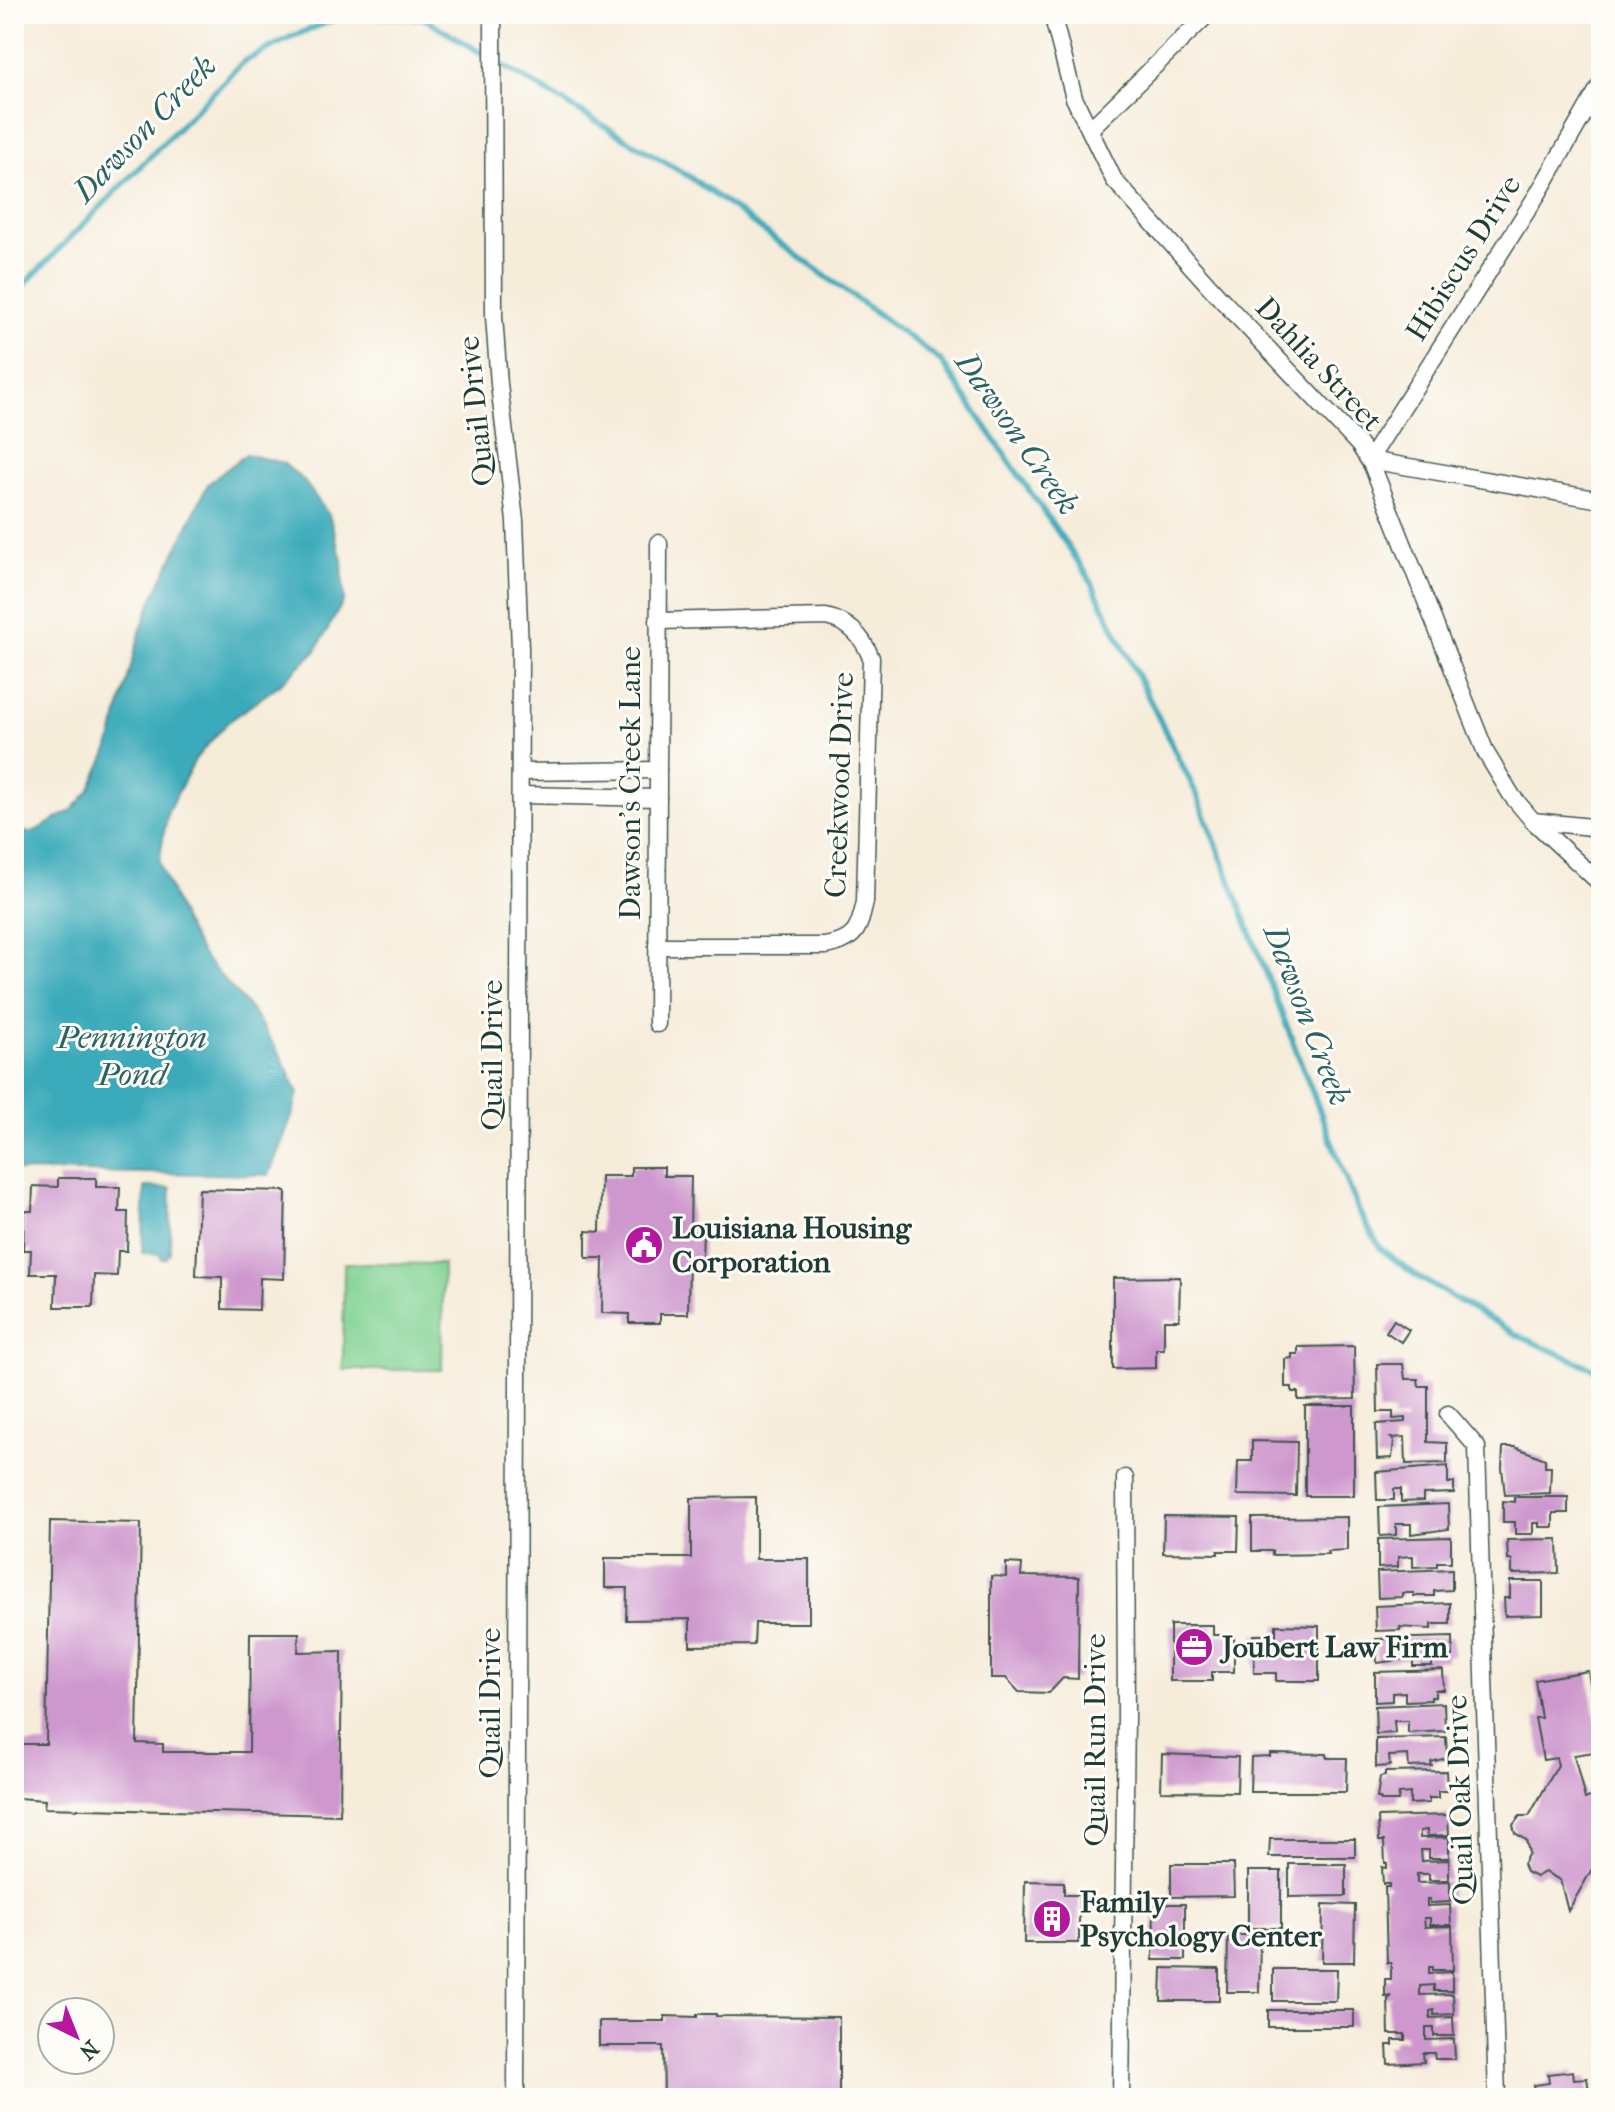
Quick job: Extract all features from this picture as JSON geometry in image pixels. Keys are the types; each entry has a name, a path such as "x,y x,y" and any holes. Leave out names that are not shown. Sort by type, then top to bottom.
{"street":[{"name":"Quail Drive","path":"493,14 495,330 517,558 521,772 516,2098"},
{"name":"Dahlia Street","path":"1052,14 1074,98 1114,180 1359,445 1369,460 1486,753 1512,796 1533,821 1601,884"},
{"path":"1090,129 1208,14"},
{"name":"Hibiscus Drive","path":"1369,460 1539,192 1601,84"},
{"path":"1369,460 1601,500"},
{"name":"Dawson's Creek Lane","path":"657,1024 659,543"},
{"name":"Creekwood Drive","path":"657,946 825,946 840,944 860,926 865,902 871,658 859,635 838,619 658,621"},
{"path":"521,772 658,770"},
{"path":"520,795 658,798"},
{"path":"1533,821 1601,828"},
{"name":"Quail Oak Drive","path":"1448,1414 1477,1447 1497,2098"},
{"name":"Quail Run Drive","path":"1121,2098 1126,1717 1125,1478"}],"green space":[{"path":"344,1263 443,1264 442,1370 343,1370"}],"water":[{"name":"Pennington Pond","path":"246,454 283,463 303,480 329,515 342,560 344,600 315,652 279,685 227,723 196,758 168,811 159,862 183,921 202,955 252,1011 281,1056 298,1092 293,1114 269,1175 14,1171 14,830 31,833 72,810 89,791 109,748 141,629 153,598 208,484"},
{"path":"145,1187 171,1188 170,1254 167,1258 161,1259 160,1254 142,1253"}],"building":[{"name":"Louisiana Housing Corporation","path":"631,1167 664,1167 664,1176 691,1176 690,1232 703,1232 702,1258 689,1258 688,1314 660,1314 660,1323 629,1323 629,1314 602,1313 603,1258 586,1258 586,1231 600,1232 601,1176 631,1176"},
{"path":"58,1178 96,1178 96,1187 120,1187 119,1212 128,1212 127,1251 118,1251 117,1276 94,1275 93,1307 55,1307 56,1274 30,1274 31,1250 23,1250 24,1211 32,1211 33,1186 58,1187"},
{"path":"199,1189 286,1191 284,1279 260,1278 259,1310 222,1309 222,1277 196,1276"},
{"path":"1180,1277 1179,1320 1164,1320 1164,1349 1156,1349 1156,1368 1113,1369 1113,1278"},
{"path":"1394,1320 1409,1330 1401,1342 1386,1332"},
{"path":"1354,1346 1355,1399 1298,1400 1298,1392 1292,1392 1292,1387 1285,1387 1285,1359 1298,1354 1298,1347"},
{"path":"1377,1364 1403,1364 1405,1379 1418,1379 1419,1386 1428,1386 1428,1442 1447,1443 1447,1463 1406,1464 1405,1437 1391,1438 1394,1440 1392,1458 1377,1459 1376,1424 1405,1422 1405,1418 1393,1419 1393,1412 1378,1412"},
{"path":"1305,1406 1354,1406 1354,1496 1305,1496"},
{"path":"1252,1441 1297,1442 1296,1496 1237,1495 1238,1461 1252,1461"},
{"path":"1503,1447 1515,1447 1545,1459 1545,1467 1551,1467 1550,1493 1505,1495"},
{"path":"1448,1466 1448,1483 1454,1483 1454,1493 1423,1494 1423,1501 1401,1502 1401,1489 1394,1489 1394,1500 1377,1500 1376,1472"},
{"path":"756,1497 756,1559 809,1559 809,1623 755,1623 754,1645 690,1646 690,1619 626,1620 627,1588 605,1588 605,1558 691,1558 691,1498"},
{"path":"1514,1497 1568,1497 1568,1513 1553,1513 1553,1527 1539,1527 1539,1523 1533,1523 1533,1534 1515,1534 1515,1522 1503,1522 1503,1501 1514,1502"},
{"path":"1448,1504 1449,1529 1411,1534 1411,1524 1396,1524 1396,1535 1380,1536 1379,1507"},
{"path":"1164,1516 1239,1517 1238,1551 1218,1551 1218,1554 1163,1553"},
{"path":"1347,1517 1347,1550 1327,1551 1328,1554 1272,1555 1272,1551 1252,1551 1252,1518"},
{"path":"50,1521 141,1523 137,1743 163,1744 163,1752 249,1752 250,1633 299,1633 298,1652 342,1651 340,1815 44,1808 45,1800 18,1798 18,1825 14,1825 14,1711 20,1719 19,1744 46,1744"},
{"path":"1451,1537 1451,1562 1413,1567 1413,1556 1398,1557 1398,1567 1378,1568 1378,1539"},
{"path":"1558,1539 1559,1573 1512,1574 1507,1540"},
{"path":"1006,1563 1022,1564 1021,1576 1079,1577 1078,1679 1063,1678 1049,1693 1019,1692 1006,1678 991,1678 991,1576 1006,1577"},
{"path":"1452,1569 1452,1590 1434,1591 1434,1596 1402,1593 1402,1597 1378,1598 1377,1572"},
{"path":"1510,1581 1543,1581 1543,1615 1505,1616 1504,1598 1510,1598"},
{"path":"1450,1603 1450,1624 1431,1624 1431,1629 1400,1627 1400,1630 1376,1631 1375,1606"},
{"path":"1170,1625 1213,1625 1213,1635 1234,1635 1234,1672 1212,1672 1212,1681 1170,1681"},
{"path":"1276,1625 1319,1626 1319,1681 1276,1681 1276,1673 1254,1673 1254,1635 1276,1635"},
{"path":"1453,1637 1453,1656 1446,1656 1446,1661 1432,1661 1432,1666 1413,1666 1413,1658 1377,1663 1376,1639"},
{"path":"1443,1670 1444,1690 1435,1690 1435,1697 1431,1700 1405,1701 1405,1692 1392,1693 1392,1701 1375,1702 1375,1672"},
{"path":"1588,1671 1601,1751 1574,1755 1585,1799 1596,1795 1601,1800 1601,1858 1568,1911 1560,1880 1545,1872 1536,1877 1526,1872 1523,1864 1529,1853 1526,1840 1515,1833 1513,1825 1520,1816 1529,1816 1558,1765 1556,1758 1543,1760 1535,1718 1541,1718 1535,1680"},
{"path":"1444,1703 1445,1731 1408,1733 1408,1721 1394,1721 1395,1733 1376,1734 1375,1706"},
{"path":"1446,1737 1447,1758 1431,1762 1432,1766 1409,1767 1408,1755 1389,1756 1390,1766 1376,1767 1376,1739"},
{"path":"1270,1753 1327,1754 1327,1758 1347,1758 1346,1792 1250,1792 1251,1757 1270,1756"},
{"path":"1162,1754 1238,1757 1237,1792 1161,1791"},
{"path":"1446,1771 1447,1791 1438,1791 1438,1798 1429,1798 1429,1803 1410,1804 1410,1793 1399,1794 1398,1801 1381,1801 1377,1798 1380,1777 1385,1776 1385,1772"},
{"path":"1448,1815 1449,1835 1427,1836 1427,1830 1420,1831 1420,1838 1449,1837 1449,1858 1429,1858 1429,1850 1421,1850 1422,1861 1449,1860 1449,1880 1429,1880 1429,1874 1417,1874 1417,1883 1450,1882 1450,1902 1430,1903 1427,1899 1427,1906 1450,1905 1451,1925 1430,1925 1430,1918 1424,1918 1425,1927 1452,1926 1453,1970 1433,1970 1429,1967 1429,1973 1452,1972 1452,1991 1434,1991 1434,1985 1420,1986 1420,1995 1453,1994 1454,2014 1434,2015 1434,2010 1430,2011 1430,2018 1453,2017 1454,2036 1434,2036 1434,2028 1426,2028 1426,2040 1454,2039 1455,2059 1435,2059 1434,2053 1423,2053 1424,2062 1388,2064 1387,2045 1393,2045 1393,2040 1405,2040 1405,2034 1389,2034 1388,1999 1392,1996 1385,1997 1385,1979 1391,1979 1391,1963 1387,1963 1385,1887 1389,1884 1383,1884 1382,1867 1387,1868 1387,1863 1384,1841 1379,1841 1378,1817"},
{"path":"1270,1839 1355,1839 1355,1857 1269,1857"},
{"path":"1171,1864 1233,1864 1234,1896 1171,1897"},
{"path":"1289,1864 1346,1864 1346,1896 1289,1897"},
{"path":"1248,1871 1281,1871 1281,1928 1248,1928"},
{"name":"Family Psychology Center","path":"1025,1881 1064,1882 1064,1895 1079,1895 1079,1943 1024,1943"},
{"path":"1154,1904 1185,1904 1185,1960 1153,1960"},
{"path":"1323,1904 1355,1905 1354,1962 1322,1962"},
{"path":"1228,1935 1260,1935 1259,1992 1227,1992"},
{"path":"1162,1968 1219,1969 1219,2001 1161,2001"},
{"path":"1273,1969 1337,1969 1336,2001 1273,2001"},
{"path":"1268,2010 1354,2010 1354,2027 1268,2027"},
{"path":"697,2014 839,2017 839,2098 664,2098 663,2046 599,2046 599,2021 665,2021 665,2016 697,2017"},
{"path":"1573,2071 1574,2079 1587,2078 1590,2098 1536,2098 1534,2085 1549,2083 1548,2074"}],"waterway":[{"name":"Dawson Creek","path":"14,295 243,62 293,36 346,15 423,18 690,177 940,360 1088,576 1197,795 1359,1212 1381,1249 1418,1277 1519,1336 1601,1372"}],"place":[{"name":"Louisiana Housing Corporation","path":"644,1245"},
{"name":"Joubert Law Firm","path":"1194,1647"},
{"name":"Family Psychology Center","path":"1052,1919"}]}
